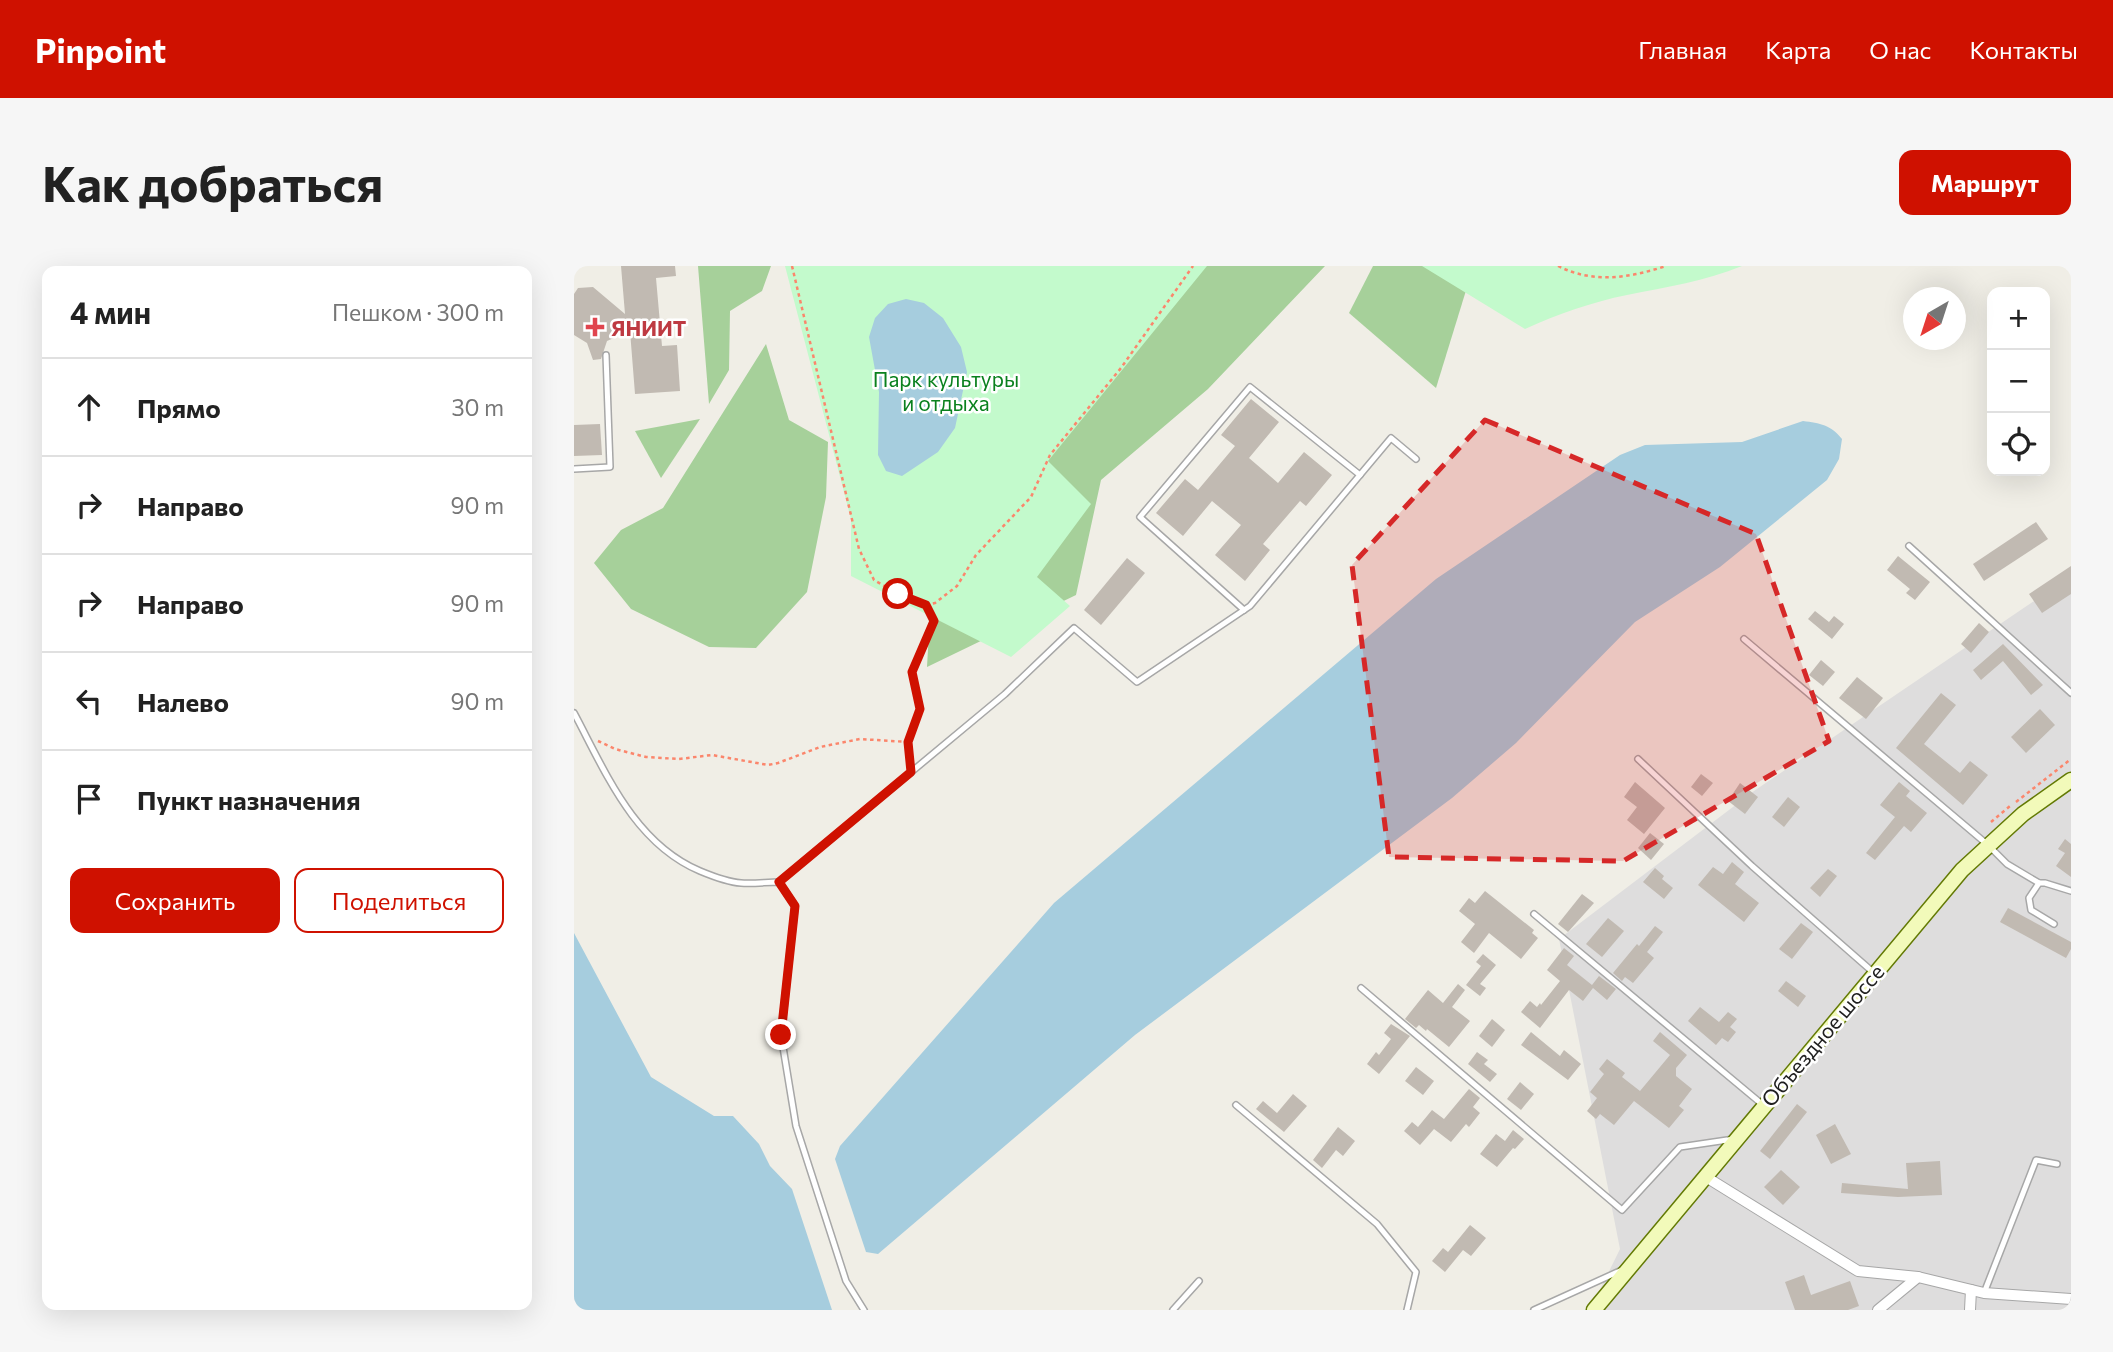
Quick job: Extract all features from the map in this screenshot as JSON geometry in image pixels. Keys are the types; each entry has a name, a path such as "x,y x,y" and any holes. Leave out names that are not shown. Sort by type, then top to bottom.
{"main road":[{"name":"Объездное шоссе","path":"1594,1310 1962,870 2023,814 2070,779"}],"street":[{"path":"1706,1177 1858,1271 1917,1277 1984,1293 2071,1299"},
{"path":"1878,1310 1917,1277"},
{"path":"1970,1310 1971,1290"}],"lane":[{"path":"574,469 610,467 606,355"},
{"path":"1244,610 1140,517 1250,387 1360,475"},
{"path":"574,713 633,819 653,842 680,862 712,876 740,883 779,882 1005,694 1073,628 1137,682 1250,606 1391,438 1416,459"},
{"path":"1909,547 2071,693"},
{"path":"1744,639 1989,845 2007,864 2039,883 2071,891"},
{"path":"1638,759 1752,866 1874,973"},
{"path":"779,882 795,906 781,1035 796,1126 846,1281 864,1310"},
{"path":"2039,883 2029,898 2031,910 2054,924"},
{"path":"1534,914 1763,1105"},
{"path":"1361,988 1622,1210 1680,1147 1737,1138"},
{"path":"1236,1105 1377,1224 1416,1272 1407,1310"},
{"path":"1984,1293 2036,1160 2057,1164"},
{"path":"1534,1310 1631,1266"},
{"path":"1173,1310 1199,1281"}],"path":[{"path":"792,266 859,549 874,580 898,594 926,605 935,603 957,586 976,555 1031,498 1050,455 1121,368 1193,266"},
{"path":"1559,266 1574,274 1612,279 1666,266"},
{"path":"911,772 908,742 920,709 912,672 934,621 926,605"},
{"path":"586,736 615,749 646,757 679,759 722,756 768,765 820,747 860,739 908,742"},
{"path":"1991,822 2071,759"}],"highlighted area":[{"path":"1485,420 1756,534 1829,741 1623,861 1389,857 1352,565"}],"shaded area":[{"path":"2071,576 2071,1310 1590,1310 1620,1249 1559,939 1754,791"}],"green space":[{"path":"698,266 771,266 762,291 730,311 729,370 709,404"},
{"name":"Парк культуры и отдыха","path":"785,266 1207,266 1048,461 1091,504 1037,577 1070,606 1011,657 851,576 851,519"},
{"path":"950,266 1325,266 1208,389 1101,480 1076,595 927,667"},
{"path":"1373,266 1461,266 1468,284 1436,388 1349,313"},
{"path":"1422,266 1742,266 1700,280 1588,305 1525,329"},
{"path":"766,344 789,420 828,442 826,497 807,592 756,648 709,647 631,609 594,563 621,530 663,508"},
{"path":"700,419 661,478 635,431"}],"water":[{"path":"906,299 924,303 943,318 961,347 967,372 955,428 938,452 902,476 886,471 878,455 879,392 869,337 875,318 888,304"},
{"path":"1803,421 1825,426 1842,439 1839,459 1827,480 1720,567 1635,622 1516,743 1452,798 1135,1035 878,1254 866,1252 835,1159 840,1146 1054,903 1436,579 1620,455 1645,445 1742,442"},
{"path":"574,933 651,1077 714,1116 733,1116 759,1144 770,1166 792,1189 832,1310 574,1310"}],"building":[{"name":"ЯНИИТ","path":"621,266 675,266 676,276 656,278 662,346 677,345 680,391 635,394 630,331 607,341 601,359 593,360 587,343 574,335 574,294 578,288 593,287 625,314"},
{"path":"1251,399 1279,422 1249,458 1278,483 1304,452 1332,475 1306,506 1300,501 1263,544 1270,550 1245,581 1215,555 1241,525 1212,501 1183,536 1156,513 1185,479 1198,490 1235,446 1221,435"},
{"path":"600,424 602,455 574,456 574,425"},
{"path":"2036,522 2048,539 1984,581 1973,564"},
{"path":"1898,556 1930,582 1915,600 1906,593 1910,589 1887,570"},
{"path":"1127,558 1145,573 1101,625 1084,610"},
{"path":"2071,566 2071,594 2042,613 2029,594"},
{"path":"1815,611 1829,622 1834,616 1844,624 1832,639 1808,619"},
{"path":"1979,623 1989,632 1971,653 1961,644"},
{"path":"2003,644 2043,685 2031,695 2003,661 1981,680 1973,670"},
{"path":"1821,660 1835,672 1823,686 1809,675"},
{"path":"1857,677 1883,698 1866,719 1839,698"},
{"path":"1941,693 1956,705 1924,744 1960,773 1970,761 1988,775 1963,805 1896,748"},
{"path":"2040,709 2055,725 2026,753 2011,737"},
{"path":"1701,774 1713,783 1702,796 1691,787"},
{"path":"1635,782 1665,808 1644,834 1627,820 1637,807 1624,797"},
{"path":"1899,782 1910,791 1906,796 1927,813 1911,832 1904,826 1875,860 1866,853 1895,817 1880,805"},
{"path":"1740,783 1758,797 1745,814 1728,801"},
{"path":"1788,797 1800,807 1784,827 1772,817"},
{"path":"1650,833 1664,844 1651,860 1638,848"},
{"path":"2065,839 2071,844 2071,877 2056,866 2065,853 2058,849"},
{"path":"1732,862 1744,872 1735,884 1759,903 1744,922 1698,885 1713,867 1723,874"},
{"path":"1655,868 1664,876 1662,879 1673,888 1664,899 1643,882"},
{"path":"1828,869 1837,876 1820,897 1810,888"},
{"path":"1485,891 1534,930 1532,933 1538,938 1521,959 1489,933 1474,953 1461,942 1475,924 1459,911 1469,898 1475,903"},
{"path":"1582,894 1594,903 1568,932 1558,924"},
{"path":"2008,908 2071,942 2066,958 2000,922"},
{"path":"1608,918 1624,931 1602,957 1586,944"},
{"path":"1801,923 1813,932 1792,959 1779,949"},
{"path":"1655,926 1663,932 1647,952 1654,958 1633,983 1625,977 1622,981 1613,973"},
{"path":"1564,948 1574,956 1567,965 1592,985 1599,976 1616,989 1607,1000 1593,988 1583,1001 1569,990 1540,1028 1521,1012 1530,1001 1537,1007 1540,1003 1541,1005 1560,981 1547,970"},
{"path":"1483,954 1496,965 1480,984 1486,988 1480,996 1466,985 1481,966 1476,962"},
{"path":"1786,981 1806,996 1798,1007 1778,991"},
{"path":"1458,984 1465,990 1452,1007 1470,1021 1449,1047 1427,1029 1426,1031 1419,1025 1416,1028 1405,1019 1428,990 1443,1003"},
{"path":"1700,1007 1719,1022 1728,1012 1737,1019 1730,1027 1736,1032 1728,1042 1722,1038 1716,1045 1688,1021"},
{"path":"1492,1019 1505,1030 1492,1047 1479,1036"},
{"path":"1391,1024 1410,1036 1379,1074 1367,1064 1376,1052 1379,1055 1391,1039 1384,1033"},
{"path":"1531,1032 1560,1056 1564,1050 1581,1064 1568,1080 1521,1045"},
{"path":"1660,1032 1687,1055 1676,1068 1676,1076 1692,1089 1679,1106 1684,1110 1669,1128 1634,1101 1614,1125 1600,1114 1596,1119 1587,1111 1597,1098 1590,1092 1604,1074 1599,1069 1607,1059 1625,1073 1622,1077 1640,1091 1670,1055 1653,1041"},
{"path":"1477,1052 1488,1060 1484,1064 1497,1074 1490,1082 1468,1064"},
{"path":"1416,1067 1434,1081 1423,1095 1405,1081"},
{"path":"1520,1082 1534,1094 1521,1110 1507,1099"},
{"path":"1469,1089 1480,1098 1473,1107 1480,1113 1469,1127 1466,1124 1451,1142 1434,1129 1420,1145 1404,1131 1412,1122 1418,1127 1432,1110 1444,1119"},
{"path":"1293,1094 1307,1106 1284,1132 1256,1109 1263,1101 1277,1113"},
{"path":"1797,1104 1807,1112 1770,1159 1760,1151"},
{"path":"1835,1124 1851,1154 1831,1164 1816,1135"},
{"path":"1338,1127 1355,1141 1343,1156 1336,1150 1322,1168 1313,1160"},
{"path":"1513,1130 1524,1139 1497,1167 1480,1154 1496,1134 1505,1141"},
{"path":"1940,1161 1942,1195 1898,1197 1841,1193 1842,1183 1908,1189 1906,1163"},
{"path":"1781,1170 1800,1187 1783,1205 1764,1187"},
{"path":"1470,1225 1486,1238 1471,1256 1463,1250 1445,1272 1432,1261 1443,1248 1448,1252"},
{"path":"1804,1275 1811,1295 1850,1281 1859,1306 1848,1310 1795,1310 1785,1282"}],"place":[{"name":"ЯНИИТ","path":"595,327"}],"route":[{"path":"781,1035 795,906 779,882 911,772 908,742 920,709 912,672 934,621 926,605 898,594"}]}
